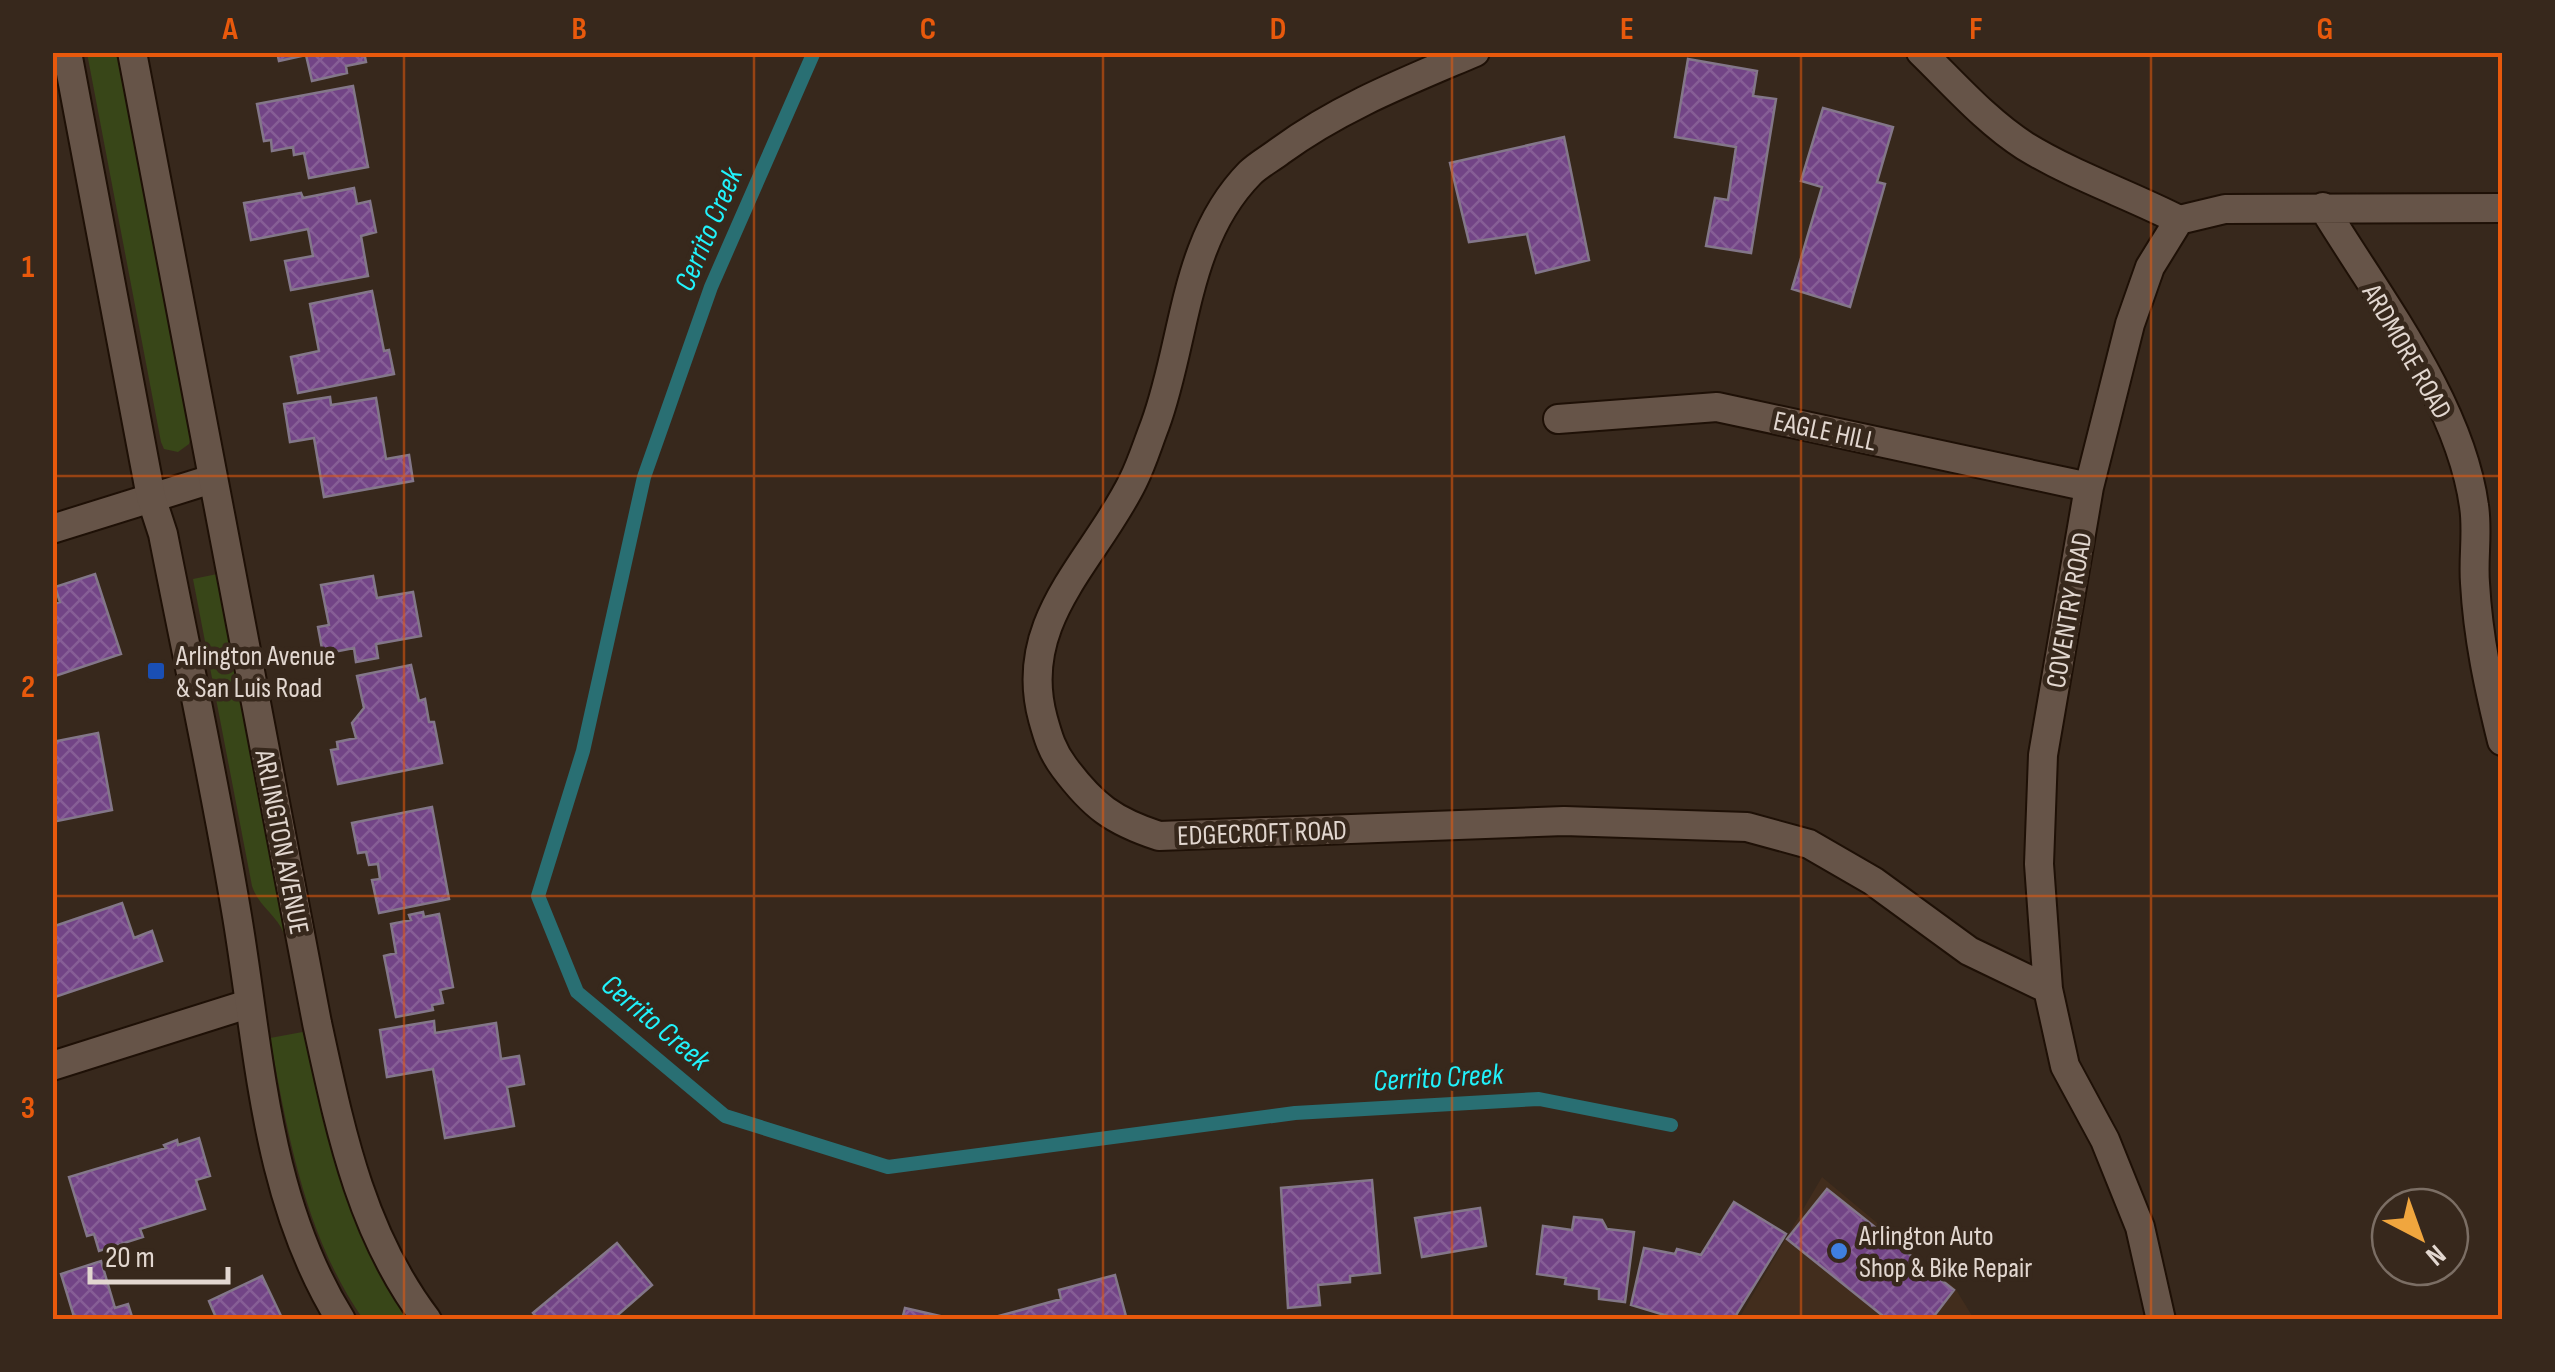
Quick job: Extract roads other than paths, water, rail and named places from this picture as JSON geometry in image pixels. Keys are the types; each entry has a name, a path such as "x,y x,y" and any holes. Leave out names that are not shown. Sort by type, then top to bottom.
{"street":[{"path":"67,52 237,918 276,1158 295,1224 320,1286 341,1320"},
{"name":"ARLINGTON AVENUE","path":"132,52 317,1023 345,1149 384,1252 427,1320"},
{"name":"EDGECROFT ROAD","path":"1475,52 1372,95 1309,130 1250,173 1216,219 1192,280 1157,420 1133,482 1060,596 1039,647 1036,695 1052,750 1080,789 1121,824 1159,836 1564,820 1746,827 1809,844 1873,881 1969,950 2048,989"},
{"path":"1921,52 2021,144 2065,169 2124,192 2179,220 2226,210 2502,208"},
{"name":"ARDMORE ROAD","path":"2323,207 2438,394 2458,444 2474,507 2474,580 2482,663 2502,741"},
{"name":"COVENTRY ROAD","path":"2162,1320 2140,1227 2105,1140 2065,1066 2048,989 2038,864 2043,755 2089,487 2130,324 2150,267 2179,220"},
{"name":"EAGLE HILL","path":"1558,419 1718,408 2089,487"},
{"path":"52,529 212,478"},
{"path":"52,1066 248,1004"}],"waterway":[{"name":"Cerrito Creek","path":"814,52 711,287 644,477 583,751 538,896 577,992 725,1116 888,1167 1295,1113 1539,1099 1671,1125"}],"place":[{"name":"Arlington Avenue & San Luis Road","path":"156,671"},
{"name":"Arlington Auto Shop & Bike Repair","path":"1839,1251"}]}
